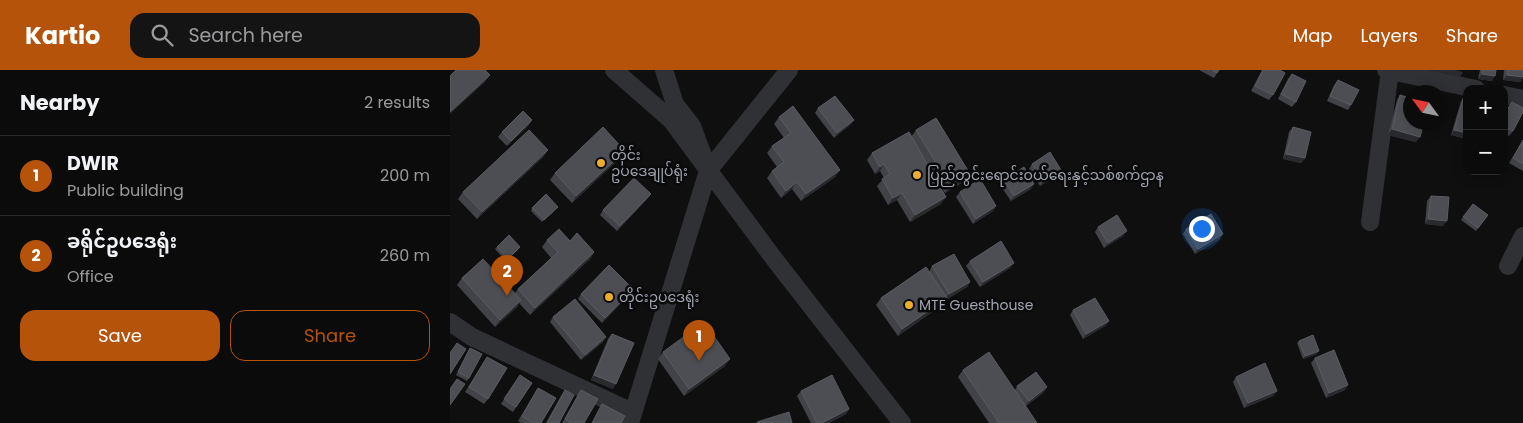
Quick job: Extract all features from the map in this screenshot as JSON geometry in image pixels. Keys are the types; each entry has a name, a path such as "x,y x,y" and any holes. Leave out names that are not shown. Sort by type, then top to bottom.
{"street":[{"path":"614,70 671,120 902,423"},
{"path":"664,70 675,104 692,126 708,171"},
{"path":"450,322 472,337 631,418 708,171 789,70"},
{"path":"1370,222 1389,70 1463,86"},
{"path":"1508,96 1523,99"},
{"path":"1508,266 1523,236"}],"building":[{"path":"456,70 485,70 490,75 450,112 450,76"},
{"path":"1263,70 1280,70 1285,73 1273,95 1255,86"},
{"path":"1482,70 1496,70 1495,76 1482,74"},
{"path":"1507,70 1523,70 1523,77 1507,75"},
{"path":"1292,74 1306,81 1296,102 1281,94"},
{"path":"1338,80 1359,90 1351,105 1330,96"},
{"path":"1400,95 1403,96 1403,130 1422,130 1420,137 1392,129"},
{"path":"835,96 854,120 837,133 818,108"},
{"path":"1463,99 1463,132 1454,130"},
{"path":"1512,102 1523,108 1523,112 1513,131 1508,128 1508,108"},
{"path":"793,106 840,170 806,194 797,182 786,191 772,171 784,162 772,146 791,133 779,117"},
{"path":"523,111 532,120 511,141 502,132"},
{"path":"936,118 970,174 950,186 916,130"},
{"path":"603,127 625,151 576,196 555,173"},
{"path":"1293,127 1311,132 1305,158 1286,154"},
{"path":"529,130 548,150 482,212 463,192"},
{"path":"909,132 946,197 915,215 902,193 893,198 882,179 890,174 884,164 880,167 872,153"},
{"path":"1523,140 1523,164 1513,158"},
{"path":"1050,152 1061,170 1044,181 1032,164"},
{"path":"1024,167 1034,184 1014,196 1004,180"},
{"path":"634,178 651,194 620,226 603,210"},
{"path":"980,179 996,206 976,219 960,192"},
{"path":"546,194 558,207 544,220 532,208"},
{"path":"1431,196 1449,197 1447,221 1428,219"},
{"path":"1473,204 1488,215 1478,228 1463,217"},
{"path":"1211,214 1223,234 1198,249 1186,229"},
{"path":"1117,215 1127,231 1108,243 1098,227"},
{"path":"559,229 570,241 577,233 594,252 535,308 518,289 558,252 547,240"},
{"path":"509,235 520,247 508,259 497,247"},
{"path":"1001,241 1014,263 983,282 970,261"},
{"path":"954,254 970,282 949,294 932,266"},
{"path":"483,259 521,300 500,320 462,278"},
{"path":"609,265 633,289 605,318 581,294"},
{"name":"MTE Guesthouse","path":"926,267 947,298 902,329 881,298"},
{"path":"1095,298 1109,321 1086,334 1073,310"},
{"path":"575,299 606,337 585,355 553,317"},
{"path":"704,322 730,359 689,389 663,352"},
{"path":"612,334 634,343 616,384 594,375"},
{"path":"1313,335 1319,351 1305,356 1299,341"},
{"path":"457,343 466,349 450,374 450,353"},
{"path":"470,348 482,354 469,378 458,372"},
{"path":"1334,350 1348,385 1329,393 1315,358"},
{"path":"989,352 1037,423 999,423 963,370"},
{"path":"487,357 507,368 488,399 469,387"},
{"path":"1265,363 1277,391 1248,403 1236,377"},
{"path":"1036,372 1047,387 1029,401 1017,386"},
{"path":"520,375 532,383 516,407 504,399"},
{"path":"832,375 849,409 822,423 817,423 801,391"},
{"path":"457,379 465,384 450,405 450,389"},
{"path":"538,388 556,398 541,423 533,423 522,416"},
{"path":"565,390 574,395 559,423 547,423"},
{"path":"581,390 598,399 584,423 572,423 565,419"},
{"path":"602,404 625,416 621,423 592,423"},
{"path":"789,412 792,423 757,423 757,422"}],"place":[{"name":"တိုင်း ဥပဒေချုပ်ရုံး","path":"601,163"},
{"name":"ပြည်တွင်းရောင်းဝယ်ရေးနှင့်သစ်စက်ဌာန","path":"917,175"},
{"name":"ခရိုင်ဥပဒေရုံး","path":"507,296"},
{"name":"တိုင်းဥပဒေရုံး","path":"609,297"},
{"name":"MTE Guesthouse","path":"909,305"},
{"name":"DWIR","path":"699,361"}]}
